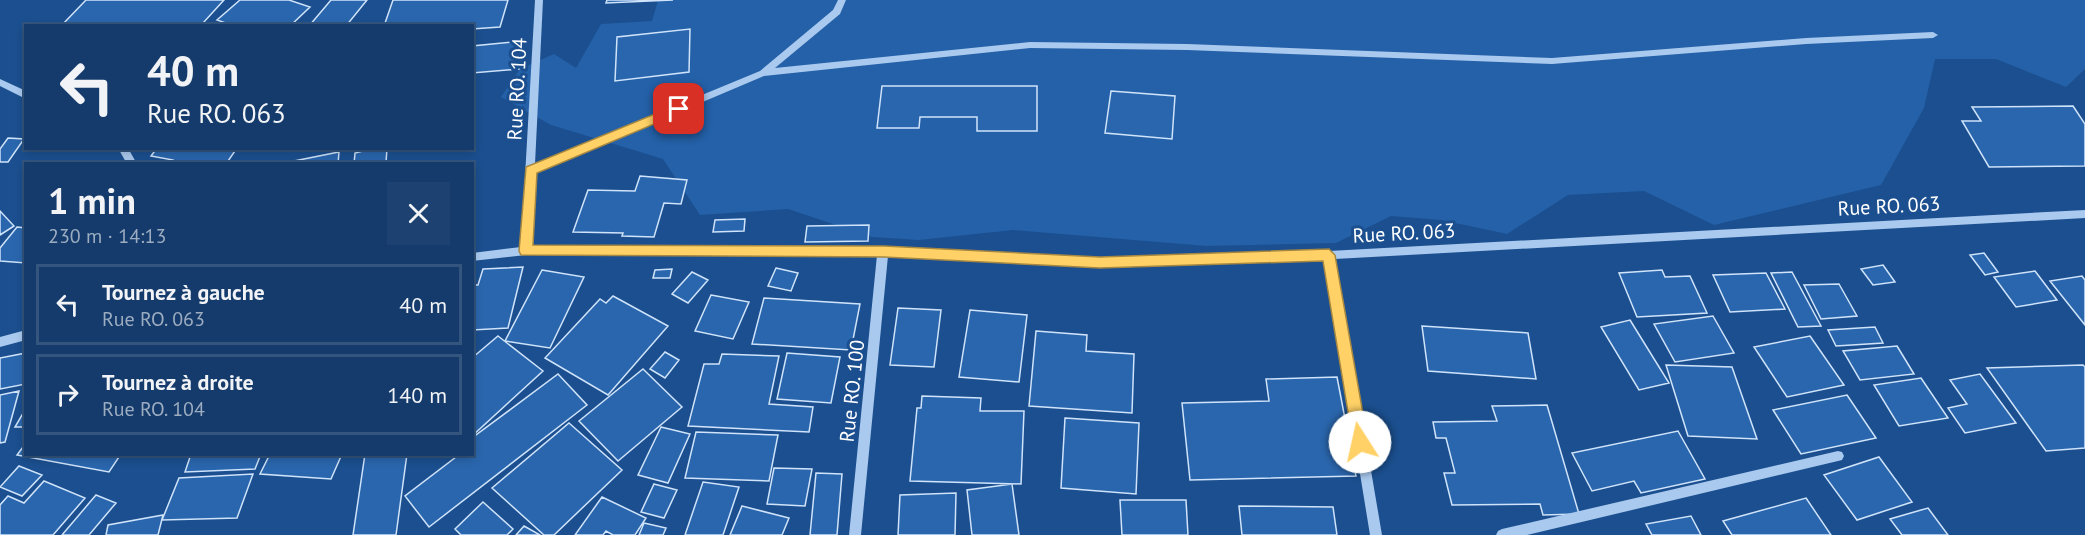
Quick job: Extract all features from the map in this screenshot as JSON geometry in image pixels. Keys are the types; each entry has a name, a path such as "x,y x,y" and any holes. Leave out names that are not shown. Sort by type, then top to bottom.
{"street":[{"name":"Rue RO. 104","path":"526,251 539,0"},
{"path":"763,73 837,12 842,0"},
{"path":"531,170 763,73 1030,45 1186,47 1552,61 1806,41 1933,34"},
{"path":"0,82 24,95"},
{"name":"Rue RO. 063","path":"474,257 526,251 884,251 1100,262 1329,255 2085,213"},
{"name":"Rue RO. 100","path":"855,535 884,251"},
{"path":"1329,255 1376,535"},
{"path":"0,342 24,336"},
{"path":"1502,535 1838,456"}],"shaded area":[{"path":"658,0 2085,0 2085,69 2066,87 1996,59 1935,59 1924,108 1881,185 1714,225 1644,191 1568,195 1507,234 1441,220 1391,216 1336,243 1206,246 1013,230 919,240 872,237 788,209 700,215 663,159 551,125 501,97 520,69 554,54 576,68 601,24 652,21"}],"building":[{"path":"86,0 224,0 203,23 208,24 63,24"},
{"path":"240,0 289,0 310,7 292,24 228,24 217,20"},
{"path":"331,0 367,0 348,24 311,24"},
{"path":"393,0 508,0 500,27 474,29 474,24 385,24"},
{"path":"607,0 673,0 606,3"},
{"path":"690,29 689,72 615,81 617,37"},
{"path":"524,41 519,69 474,73 474,46"},
{"path":"882,86 1037,86 1037,131 977,131 977,117 920,117 919,128 877,128"},
{"path":"1111,91 1175,96 1172,139 1105,133"},
{"path":"2073,106 2085,124 2085,166 1989,167 1962,121 1981,121 1972,107"},
{"path":"8,138 24,139 8,162 0,162 0,149"},
{"path":"156,150 236,150 227,162 172,162 173,160 151,156"},
{"path":"367,150 387,150 386,162 354,162 355,153"},
{"path":"339,152 338,162 289,162"},
{"path":"640,176 687,180 681,204 664,203 654,237 622,236 623,233 573,232 588,190 635,191"},
{"path":"0,211 14,226 0,235"},
{"path":"745,219 744,231 713,232 715,220"},
{"path":"869,225 868,241 805,242 807,226"},
{"path":"17,227 24,228 24,263 0,261 0,248"},
{"path":"1984,253 1998,272 1985,275 1970,255"},
{"path":"1883,265 1895,282 1873,285 1861,269"},
{"path":"523,267 508,328 474,330 474,285 478,285 483,269"},
{"path":"776,268 798,273 791,291 768,286"},
{"path":"672,269 670,278 653,278 655,270"},
{"path":"542,270 584,277 550,348 505,341"},
{"path":"1662,270 1665,277 1690,276 1707,313 1637,317 1619,273"},
{"path":"2035,271 2057,300 2016,307 1994,277"},
{"path":"692,272 708,280 688,303 672,294"},
{"path":"1792,272 1821,326 1798,327 1771,273"},
{"path":"1766,273 1785,309 1730,312 1713,275"},
{"path":"2082,276 2085,280 2085,325 2050,281"},
{"path":"1839,284 1857,316 1821,319 1804,285"},
{"path":"711,295 749,302 733,339 695,331"},
{"path":"613,296 668,326 608,395 545,358 600,299 606,303"},
{"path":"764,298 860,304 851,350 752,344"},
{"path":"898,308 941,310 934,367 890,365"},
{"path":"970,310 1027,315 1019,382 959,377"},
{"path":"1713,316 1734,353 1675,362 1654,324"},
{"path":"1630,320 1669,383 1639,390 1601,327"},
{"path":"1422,326 1528,333 1536,379 1428,371"},
{"path":"1875,327 1883,343 1836,346 1828,330"},
{"path":"1036,331 1087,335 1086,351 1134,354 1132,413 1029,406"},
{"path":"498,336 543,371 474,434 474,356"},
{"path":"1810,336 1844,385 1787,397 1754,347"},
{"path":"1897,346 1914,374 1860,380 1843,351"},
{"path":"665,352 679,360 665,378 650,369"},
{"path":"24,353 24,384 0,389 0,358"},
{"path":"787,353 840,357 831,403 777,399"},
{"path":"722,354 779,356 769,404 813,407 809,432 688,426 704,364 719,364"},
{"path":"1666,365 1732,367 1757,439 1688,436"},
{"path":"2083,365 2085,367 2085,448 2046,451 1987,368"},
{"path":"643,369 682,407 618,461 579,421"},
{"path":"558,374 587,405 429,527 405,496 457,456 474,456 474,437"},
{"path":"1980,374 2016,423 1965,433 1948,408 1967,404 1950,380"},
{"path":"1337,377 1356,476 1190,480 1182,403 1269,401 1266,379"},
{"path":"1921,378 1948,418 1899,426 1874,385"},
{"path":"19,391 5,442 0,443 0,395"},
{"path":"1847,395 1876,438 1801,454 1773,410"},
{"path":"922,396 981,398 980,411 1024,411 1021,484 910,481 917,408 921,408"},
{"path":"1547,405 1579,514 1543,515 1540,504 1452,505 1444,473 1455,473 1446,438 1436,438 1433,422 1497,421 1492,406"},
{"path":"24,411 24,427 15,427"},
{"path":"1065,418 1139,423 1136,494 1061,488"},
{"path":"569,423 622,470 554,535 544,535 492,488"},
{"path":"661,427 690,434 668,483 638,475"},
{"path":"1678,431 1705,479 1641,493 1634,481 1592,491 1572,453"},
{"path":"696,432 778,435 769,481 685,478"},
{"path":"24,446 24,456 120,456 109,472 17,455"},
{"path":"190,456 260,456 255,469 185,472"},
{"path":"269,456 341,456 331,479 260,474"},
{"path":"365,456 407,456 396,535 353,535"},
{"path":"1879,457 1912,502 1857,520 1824,475"},
{"path":"19,466 42,475 22,496 0,487"},
{"path":"774,468 812,469 805,506 767,504"},
{"path":"816,473 842,474 837,535 810,535"},
{"path":"253,474 237,518 162,520 179,478"},
{"path":"44,481 85,498 53,535 0,535 0,505 8,496 24,503"},
{"path":"703,482 739,487 723,535 685,535"},
{"path":"654,484 677,490 664,518 641,512"},
{"path":"1012,484 1019,535 972,535 967,490"},
{"path":"956,493 955,535 898,535 900,495"},
{"path":"96,495 116,503 89,535 62,535"},
{"path":"602,497 646,518 635,535 613,535 606,531 603,535 575,535"},
{"path":"1806,498 1831,535 1732,535 1723,521"},
{"path":"1120,500 1186,500 1188,535 1122,535"},
{"path":"483,502 513,529 507,535 461,535 455,529"},
{"path":"742,506 789,518 782,535 730,535"},
{"path":"1239,506 1333,507 1337,535 1242,535"},
{"path":"1928,508 1948,535 1902,535 1890,519"},
{"path":"163,515 158,535 106,535 108,525"},
{"path":"1691,516 1701,535 1652,535 1646,524"},
{"path":"644,523 666,528 663,535 639,535"},
{"path":"524,526 540,535 516,535"}],"route":[{"path":"679,109 531,170 526,251 884,251 1100,262 1329,255 1360,442"}]}
